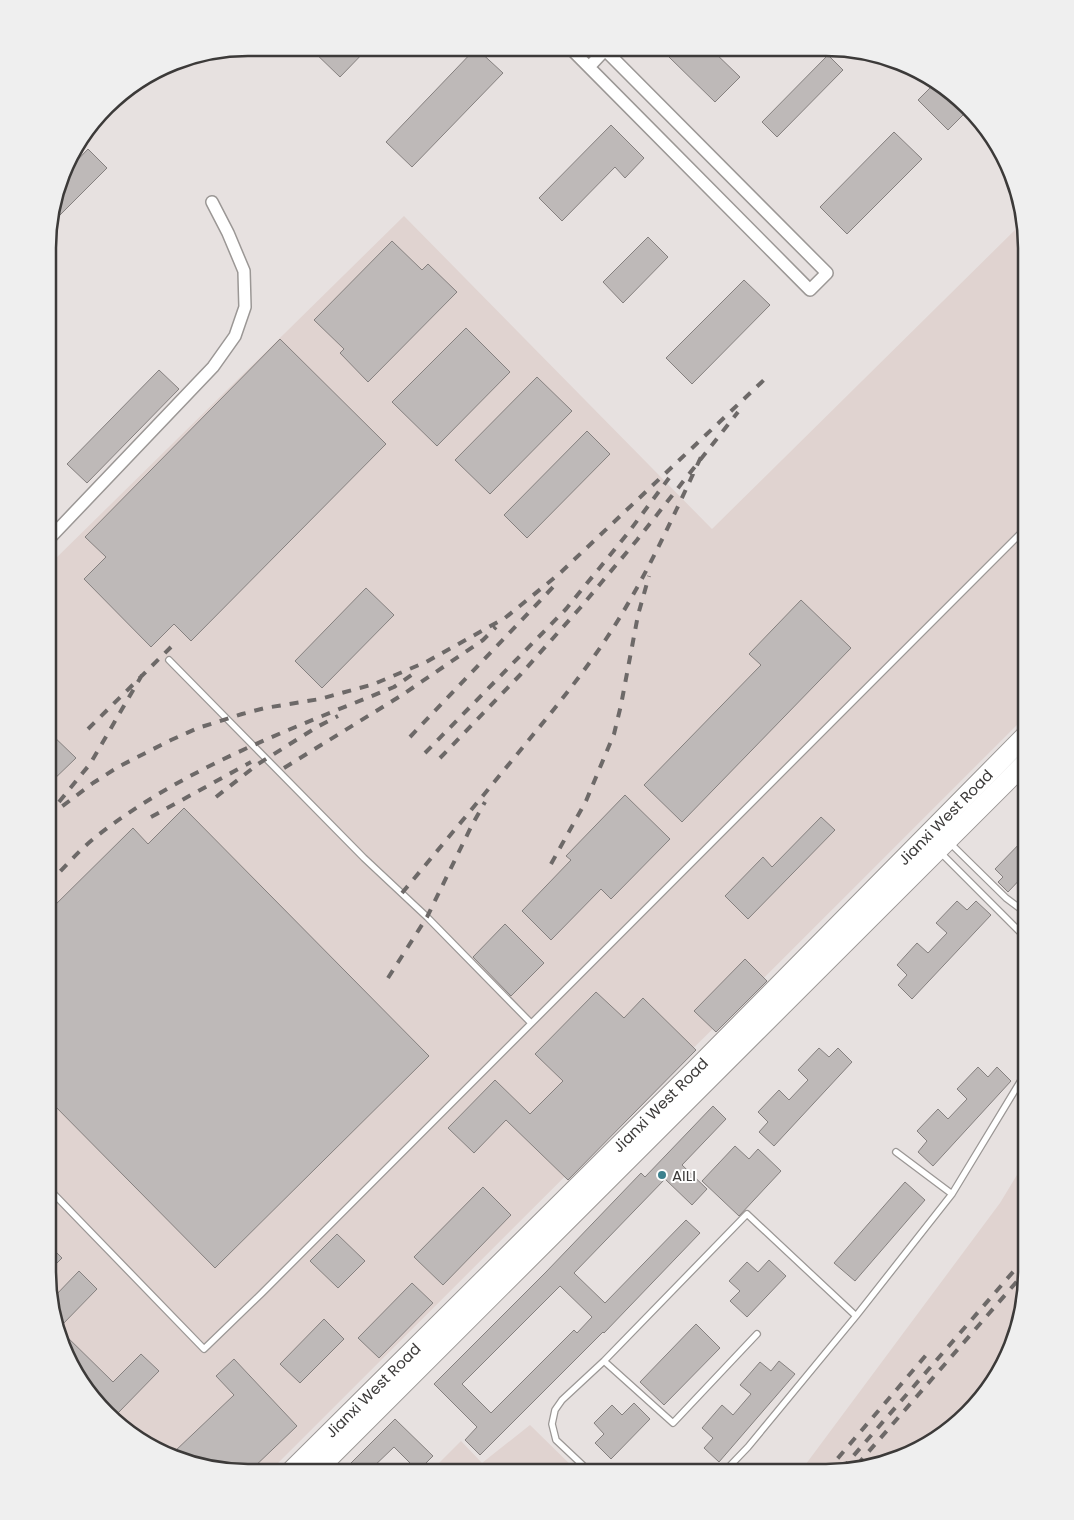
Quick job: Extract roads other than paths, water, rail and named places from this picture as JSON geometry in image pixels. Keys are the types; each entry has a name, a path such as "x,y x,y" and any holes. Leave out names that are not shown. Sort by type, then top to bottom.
{"highway":[{"name":"Jianxi West Road","path":"298,1464 695,1070 1018,743"},
{"name":"Jianxi West Road","path":"323,1464 1018,770"}],"street":[{"path":"578,56 810,290 827,273 612,56"},
{"path":"589,67 599,56"},
{"path":"56,532 213,366 235,336 245,307 244,271 212,202"}],"lane":[{"path":"56,1196 204,1349 1018,536"},
{"path":"169,660 364,858 427,917 531,1023"},
{"path":"943,846 1018,908"},
{"path":"943,846 1018,929"},
{"path":"732,1464 748,1447 856,1316 952,1194 1018,1085"},
{"path":"896,1152 952,1194"},
{"path":"582,1464 556,1440 552,1424 555,1410 562,1400 604,1361 747,1214 856,1316"},
{"path":"604,1361 673,1423 756,1334"}],"railway":[{"path":"56,811 118,767 198,728 265,708 320,699 374,684 426,662 505,618 559,574 766,378"},
{"path":"440,758 521,674 580,608 637,540 738,412"},
{"path":"402,893 548,716 597,652 645,573 701,457"},
{"path":"425,753 566,609 628,533 669,478"},
{"path":"551,864 586,801 614,734 638,615 649,576"},
{"path":"410,737 556,584"},
{"path":"284,768 402,695 483,640 496,627"},
{"path":"88,729 171,647"},
{"path":"56,876 97,836 166,790 240,751 394,687 413,674"},
{"path":"59,802 90,764 142,675"},
{"path":"216,797 258,764 338,716"},
{"path":"151,817 251,762"},
{"path":"388,978 427,917 485,802"},
{"path":"848,1462 1018,1266"},
{"path":"861,1460 1017,1281"},
{"path":"833,1463 927,1354"}],"place":[{"name":"AILI","path":"662,1175"}]}
